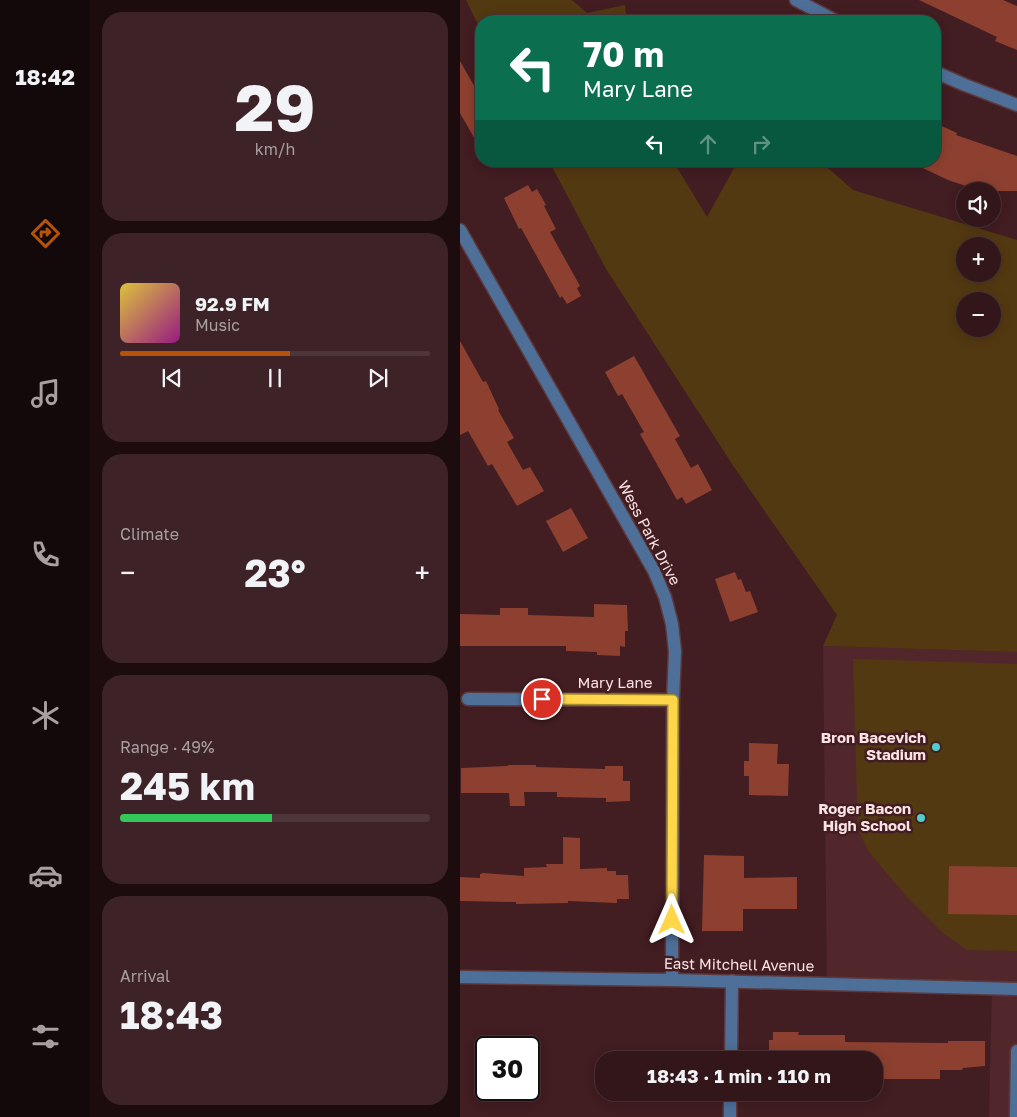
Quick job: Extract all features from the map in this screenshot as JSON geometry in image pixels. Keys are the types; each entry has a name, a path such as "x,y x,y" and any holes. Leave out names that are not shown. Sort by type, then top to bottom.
{"street":[{"path":"796,0 825,15"},
{"path":"941,74 1017,105"},
{"name":"Wess Park Drive","path":"460,230 654,571 665,597 672,624 675,651 673,700 672,980"},
{"name":"Mary Lane","path":"468,699 673,700"},
{"name":"East Mitchell Avenue","path":"460,977 732,981 1017,989"},
{"path":"731,1051 732,981"},
{"path":"1016,1117 1017,1051"},
{"path":"730,1101 730,1117"}],"shaded area":[{"path":"466,0 572,0 587,13 625,5 626,15 475,15 475,19"},
{"path":"552,167 677,167 707,217 735,167 827,167 853,190 956,221 956,227 974,227 1017,240 1017,652 823,646 837,615 734,467 606,269"},
{"name":"Roger Bacon High School","path":"823,646 1017,652 1017,1117 989,1117 992,989 827,983"},
{"name":"Bron Bacevich Stadium","path":"853,659 1017,664 1017,951 967,950 942,932 907,897 869,852 858,830"}],"building":[{"path":"919,0 1003,0 1017,6 1017,50 995,41 997,37"},
{"path":"460,61 475,87 475,139 460,113"},
{"path":"941,126 957,133 956,135 1017,156 1017,191 1001,191 1001,182 956,183 921,167 941,167"},
{"path":"528,185 532,192 537,189 546,205 544,206 556,229 550,232 580,286 577,288 581,296 567,304 562,296 560,298 521,228 519,229 504,198"},
{"path":"460,341 483,382 486,381 498,410 514,438 507,442 523,470 530,467 544,491 517,506 492,464 488,466 468,431 460,435"},
{"path":"634,356 680,436 675,439 691,468 698,464 712,490 686,504 682,497 677,500 640,434 644,432 622,394 618,396 605,372"},
{"path":"571,508 588,538 563,552 546,521"},
{"path":"735,572 738,580 741,579 746,592 750,591 758,612 730,622 715,579"},
{"path":"594,604 627,605 628,631 625,631 625,647 620,646 620,656 597,655 597,652 566,651 566,646 460,646 460,614 500,615 500,608 528,608 528,615 594,617"},
{"path":"749,743 778,744 777,764 789,764 788,796 749,795 749,776 744,776 744,761 749,761"},
{"path":"508,765 605,769 605,766 623,766 623,781 630,781 630,801 606,802 606,798 557,797 557,792 524,792 525,806 510,806 509,793 461,793 461,768"},
{"path":"563,837 580,838 580,869 607,868 607,871 616,871 616,875 628,875 629,899 617,899 617,903 568,901 568,903 516,904 516,902 460,901 460,877 480,878 480,874 483,873 524,876 524,868 547,867 546,864 563,864"},
{"path":"704,855 744,856 744,878 797,877 797,909 743,909 743,931 702,931"},
{"path":"949,866 1017,867 1017,915 948,914"},
{"path":"773,1032 799,1032 798,1035 845,1035 845,1042 948,1043 948,1041 985,1041 985,1066 963,1068 962,1070 940,1070 940,1079 883,1079 883,1051 769,1051 769,1040 773,1040"}],"place":[{"name":"Bron Bacevich Stadium","path":"936,747"},
{"name":"Roger Bacon High School","path":"921,818"}],"route":[{"path":"542,699 673,700 672,920"}]}
